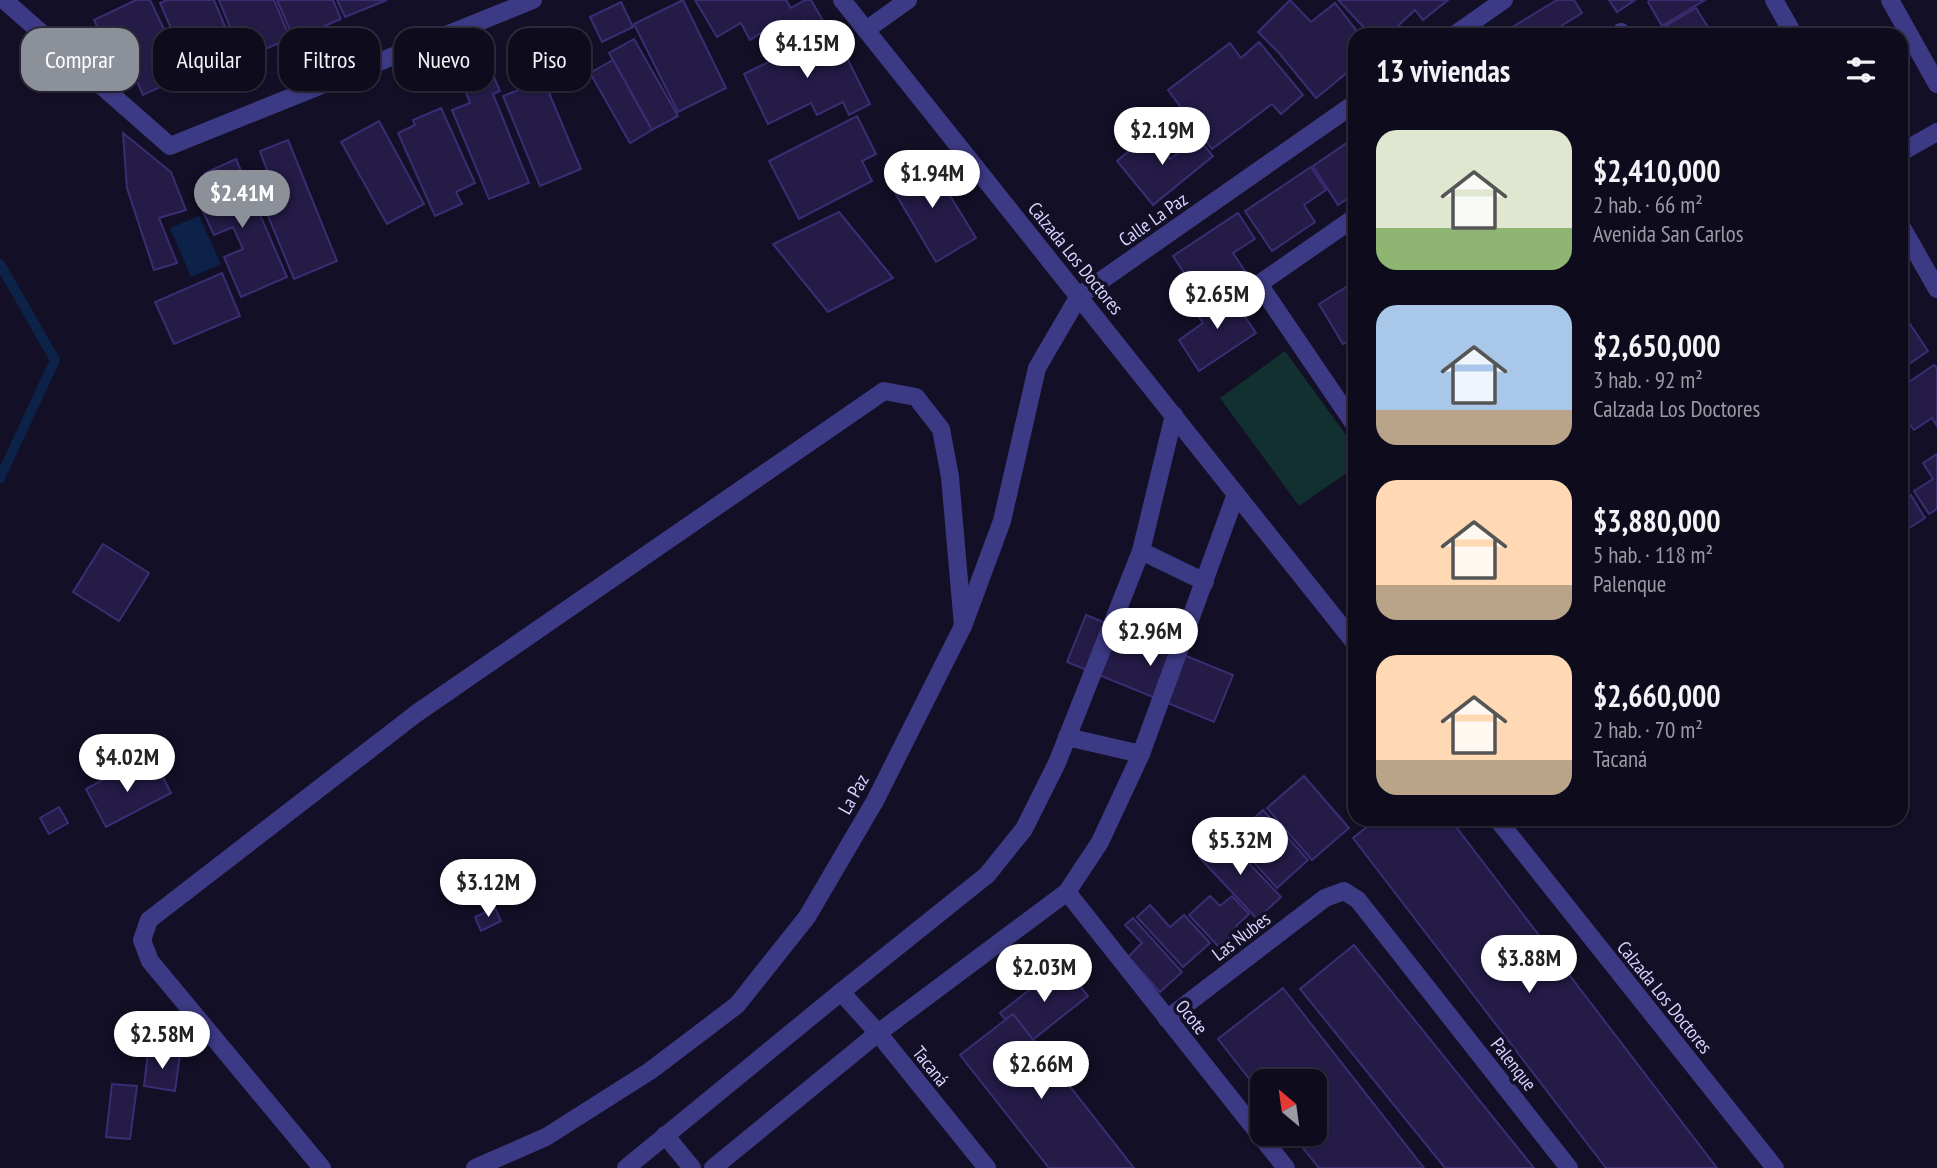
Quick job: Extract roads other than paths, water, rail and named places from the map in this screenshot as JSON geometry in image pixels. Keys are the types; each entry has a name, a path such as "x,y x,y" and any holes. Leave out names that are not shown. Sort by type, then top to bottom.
{"street":[{"path":"4,0 170,146 533,0"},
{"name":"Calzada Los Doctores","path":"842,0 1348,634"},
{"path":"866,30 908,0"},
{"path":"1464,28 1504,0"},
{"path":"1774,0 1790,28"},
{"path":"1890,0 1906,28"},
{"path":"1908,32 1937,84"},
{"name":"Calle La Paz","path":"1079,296 1348,108"},
{"path":"1908,148 1937,132"},
{"path":"1348,222 1259,284 1348,410"},
{"path":"1908,238 1937,289"},
{"name":"La Paz","path":"475,1168 558,1129 650,1071 737,1005 807,917 875,801 963,626 1002,521 1037,368 1079,296"},
{"path":"322,1168 150,961 142,940 149,920 417,713 884,391 916,397 940,429 950,477 963,626"},
{"path":"626,1168 987,876 1024,829 1057,763 1141,551 1174,415"},
{"path":"713,1168 878,1033 1067,892 1100,842 1141,754 1236,494"},
{"path":"1141,551 1205,582"},
{"path":"1067,737 1141,754"},
{"name":"Calzada Los Doctores","path":"1503,826 1775,1168"},
{"name":"Las Nubes","path":"1167,1019 1325,898 1344,891"},
{"name":"Palenque","path":"1344,891 1358,900 1569,1168"},
{"name":"Ocote","path":"1067,892 1286,1168"},
{"name":"Tacaná","path":"841,992 878,1033 987,1168"},
{"path":"665,1135 692,1168"}],"water":[{"path":"199,216 221,264 191,277 170,228"}],"waterway":[{"path":"0,264 55,360 0,478"}]}
